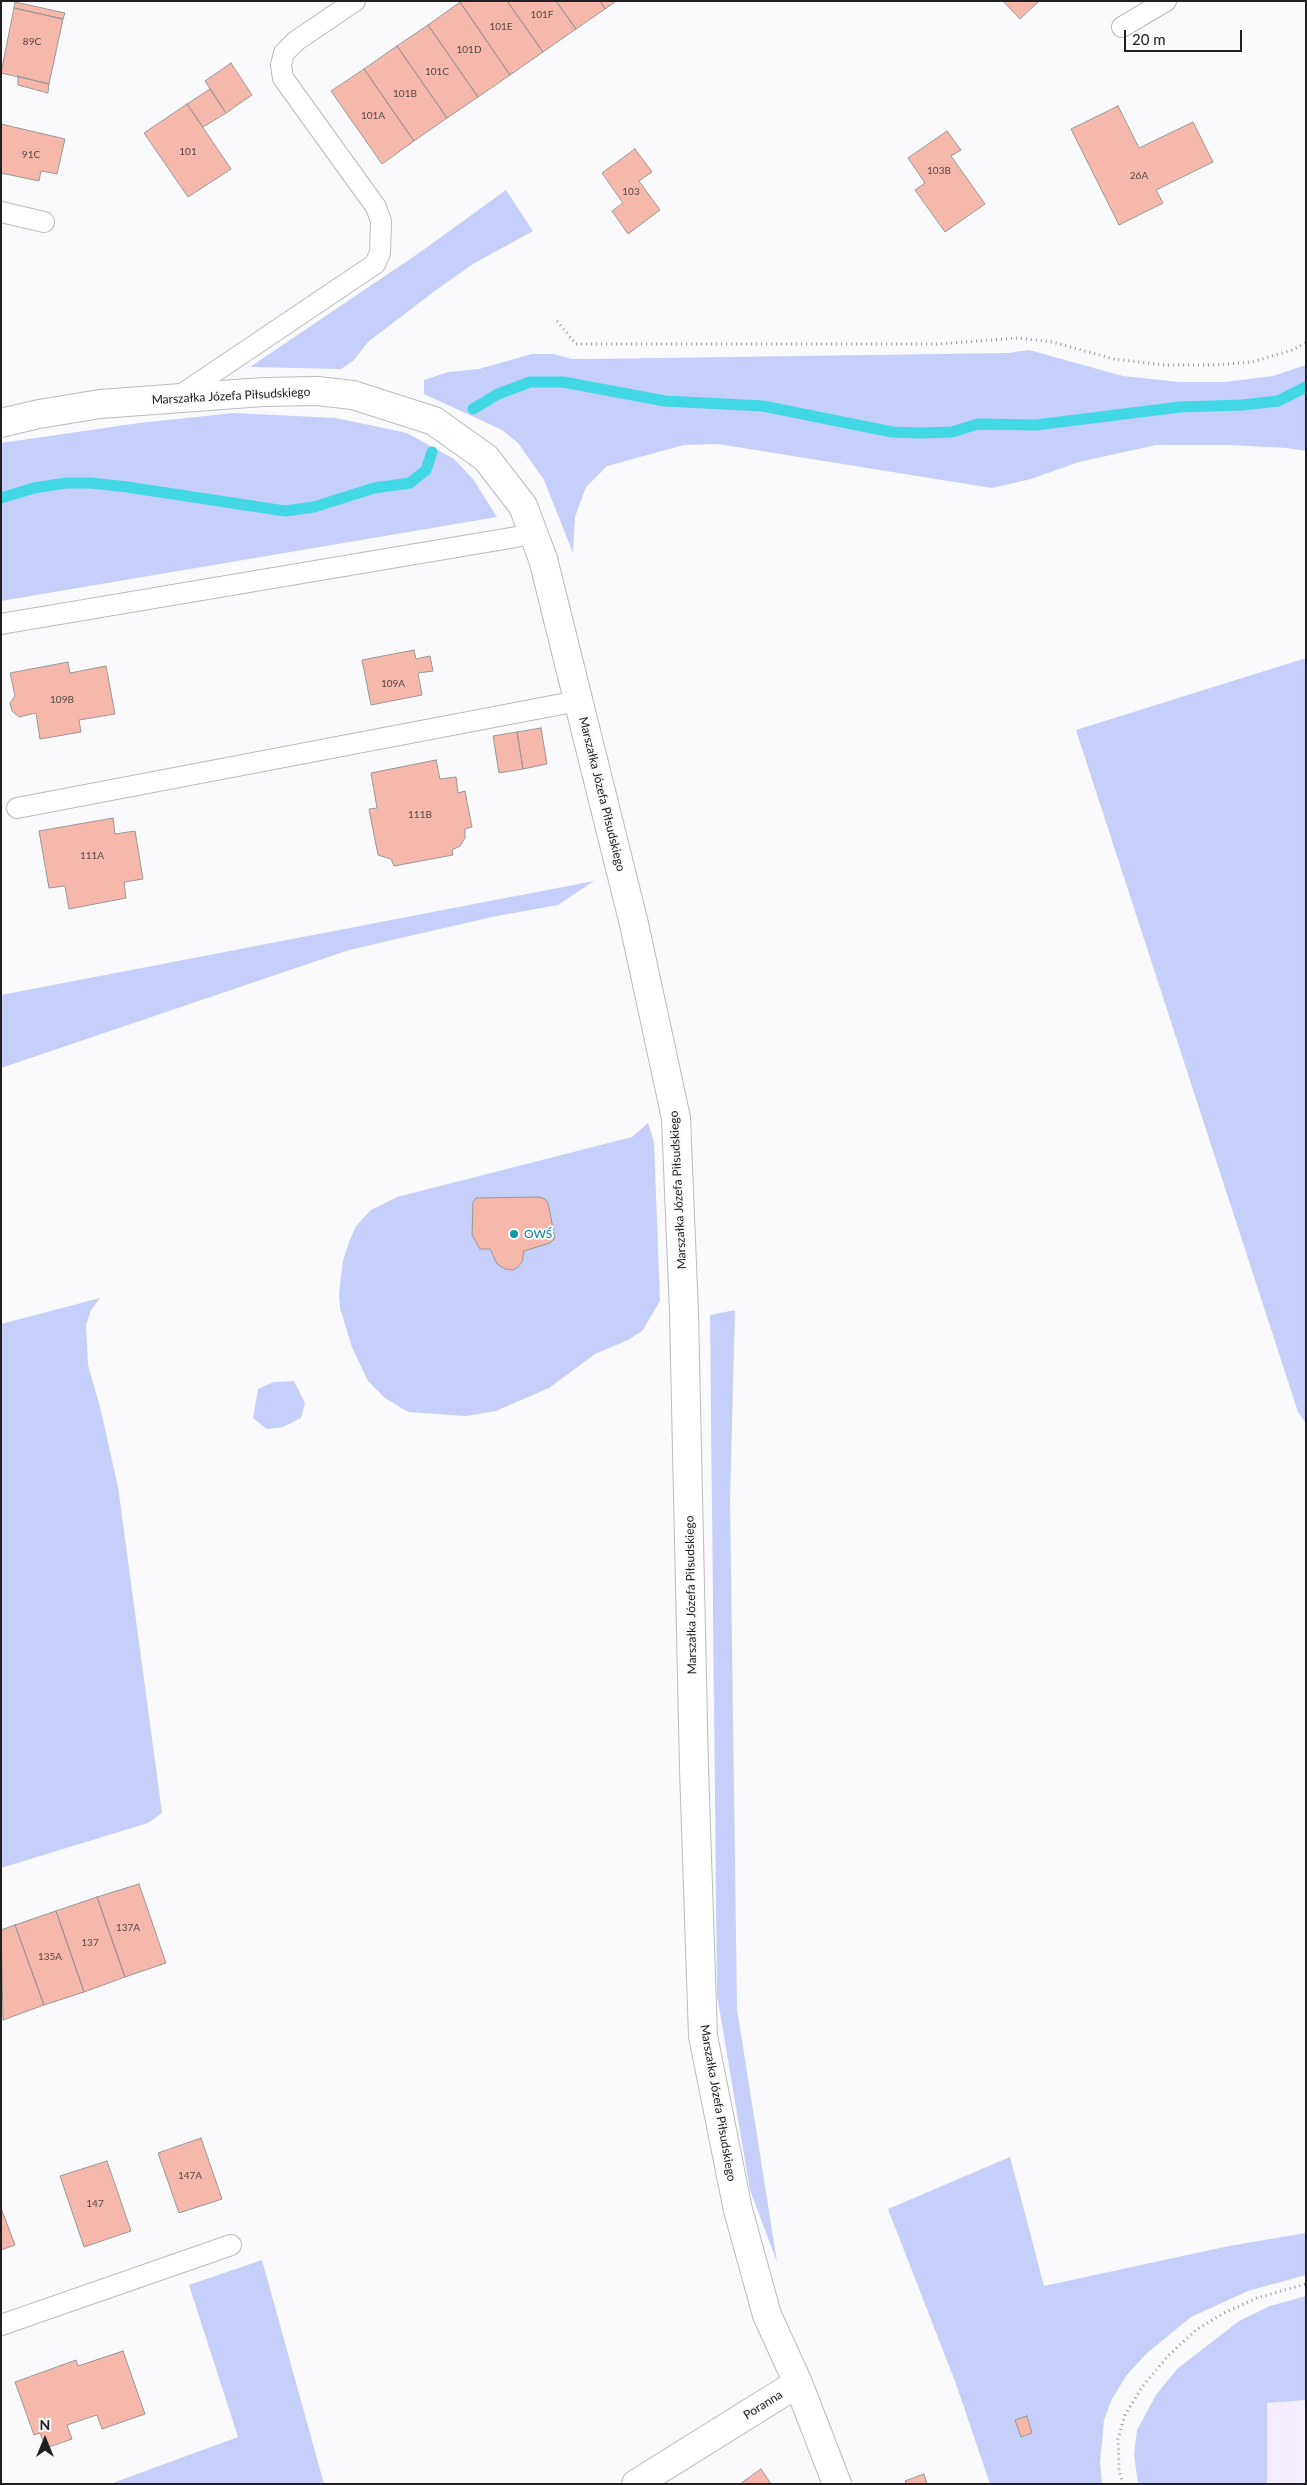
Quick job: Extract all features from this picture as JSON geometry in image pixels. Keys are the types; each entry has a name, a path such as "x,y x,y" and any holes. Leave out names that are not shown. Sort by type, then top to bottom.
{"street":[{"name":"Marszałka Józefa Piłsudskiego","path":"1,423 39,414 100,404 317,391 353,395 434,421 486,458 523,506 543,559 634,924 676,1118 684,1313 703,2036 738,2210 767,2315 798,2383"},
{"name":"Poranna","path":"636,2484 798,2383 837,2484"}],"lane":[{"path":"174,399 375,264 380,253 381,221 376,207 283,78 281,65 284,53 296,41 355,1"},
{"path":"1122,27 1166,1"},
{"path":"1,212 44,222"},
{"path":"1,624 534,534"},
{"path":"17,808 578,701"},
{"path":"1,2325 231,2245"}],"path":[{"path":"557,321 576,344 937,344 1018,338 1052,342 1114,360 1165,365 1214,365 1252,362 1292,350 1306,343"},
{"path":"1123,2484 1119,2470 1118,2439 1125,2415 1142,2387 1168,2356 1196,2330 1224,2313 1257,2298 1306,2284"}],"shaded area":[{"path":"506,190 533,231 473,264 436,290 368,342 353,361 341,369 250,367 419,253"},
{"path":"1029,350 1123,376 1179,382 1225,382 1273,376 1306,365 1306,451 1230,445 1156,445 1079,462 1031,479 992,488 718,444 684,445 607,466 586,487 575,517 573,553 544,480 518,443 502,430 424,394 424,380 448,372 479,369 532,354 554,354 572,359 589,359 1008,353"},
{"path":"234,413 336,418 407,433 454,459 473,479 497,517 1,601 1,443 139,423"},
{"path":"1306,658 1306,1423 1298,1412 1076,730"},
{"path":"594,881 558,905 492,917 349,950 1,1068 1,995"},
{"path":"648,1123 654,1142 660,1301 642,1331 628,1340 595,1354 549,1388 496,1411 466,1416 408,1412 385,1398 368,1381 352,1347 340,1308 339,1293 343,1261 349,1242 356,1226 371,1210 397,1197 632,1137"},
{"path":"100,1298 91,1310 86,1325 88,1365 101,1411 118,1487 162,1813 148,1823 1,1868 1,1324"},
{"path":"735,1310 730,1500 737,2009 777,2262 750,2190 717,1995 710,1315"},
{"path":"294,1381 305,1403 301,1418 283,1427 267,1429 253,1418 258,1389 274,1382"},
{"path":"1010,2157 1044,2286 1229,2246 1306,2233 1306,2275 1248,2291 1191,2317 1146,2354 1126,2376 1111,2401 1104,2420 1100,2463 1102,2484 990,2484 956,2384 888,2209"},
{"path":"262,2260 324,2484 110,2484 238,2437 189,2285"},
{"path":"1306,2296 1306,2400 1267,2403 1267,2484 1138,2484 1134,2455 1137,2430 1156,2395 1177,2369 1239,2321 1270,2306"},
{"path":"1306,2400 1306,2484 1267,2484 1267,2402"}],"building":[{"path":"507,1 543,52 510,75 460,2"},
{"path":"507,1 556,1 576,29 543,52"},
{"path":"556,1 600,1 605,9 576,29"},
{"path":"600,1 616,1 605,9"},
{"path":"1003,1 1039,1 1020,19"},
{"path":"15,2 65,13 63,19 14,8"},
{"path":"460,2 510,75 478,97 428,25"},
{"path":"14,8 63,19 49,84 1,73"},
{"path":"428,25 478,97 447,118 397,46"},
{"path":"397,46 447,118 414,141 364,69"},
{"path":"231,63 252,95 226,113 205,81"},
{"path":"364,69 414,141 382,164 331,91"},
{"path":"18,76 49,84 48,93 18,85"},
{"path":"210,89 226,113 203,127 187,104"},
{"path":"187,104 231,169 188,197 144,133"},
{"path":"1118,106 1139,148 1193,122 1213,162 1156,190 1163,203 1119,225 1071,129"},
{"path":"1,124 65,139 57,174 41,171 39,181 1,173"},
{"path":"947,131 961,150 951,156 985,204 945,232 915,190 925,183 908,158"},
{"path":"635,149 652,172 639,181 660,210 628,234 612,211 623,203 602,173"},
{"path":"414,650 416,659 430,656 433,671 418,673 422,695 371,705 362,660"},
{"path":"68,662 70,673 106,666 115,714 79,720 81,732 40,739 36,713 19,717 12,711 10,703 15,696 10,673"},
{"path":"541,728 547,764 523,769 517,732"},
{"path":"517,732 523,769 499,773 493,736"},
{"path":"436,760 440,779 456,777 458,793 465,791 472,827 465,829 465,838 460,846 452,850 453,855 394,866 391,859 378,855 369,809 377,808 371,773"},
{"path":"113,818 115,834 135,831 143,879 124,882 126,898 69,909 65,886 49,888 39,831"},
{"name":"OWŚ","path":"539,1197 545,1199 548,1203 555,1238 550,1243 524,1251 522,1262 518,1267 513,1270 505,1269 497,1264 490,1249 480,1249 472,1235 473,1202 476,1198"},
{"path":"139,1884 166,1963 125,1977 97,1897"},
{"path":"97,1897 125,1977 84,1992 56,1911"},
{"path":"56,1911 84,1992 44,2005 15,1925"},
{"path":"15,1925 44,2005 3,2020 1,1930"},
{"path":"201,2138 222,2199 179,2213 158,2153"},
{"path":"107,2161 131,2231 84,2247 60,2176"},
{"path":"1,2208 15,2245 1,2250"},
{"path":"123,2351 145,2414 102,2429 97,2415 67,2425 72,2439 46,2448 40,2433 34,2435 15,2382 76,2360 78,2366"},
{"path":"1027,2416 1032,2433 1021,2437 1015,2420"},
{"path":"761,2469 771,2484 740,2484"},
{"path":"924,2474 927,2484 906,2484 905,2481"}],"waterway":[{"path":"473,409 498,394 530,382 563,382 665,401 763,406 892,432 921,433 952,432 978,424 1036,425 1180,407 1242,405 1278,401 1306,387"},
{"path":"1,498 34,488 66,483 91,483 285,511 314,507 374,488 410,483 426,470 432,452"}],"place":[{"name":"OWŚ","path":"514,1234"}]}
